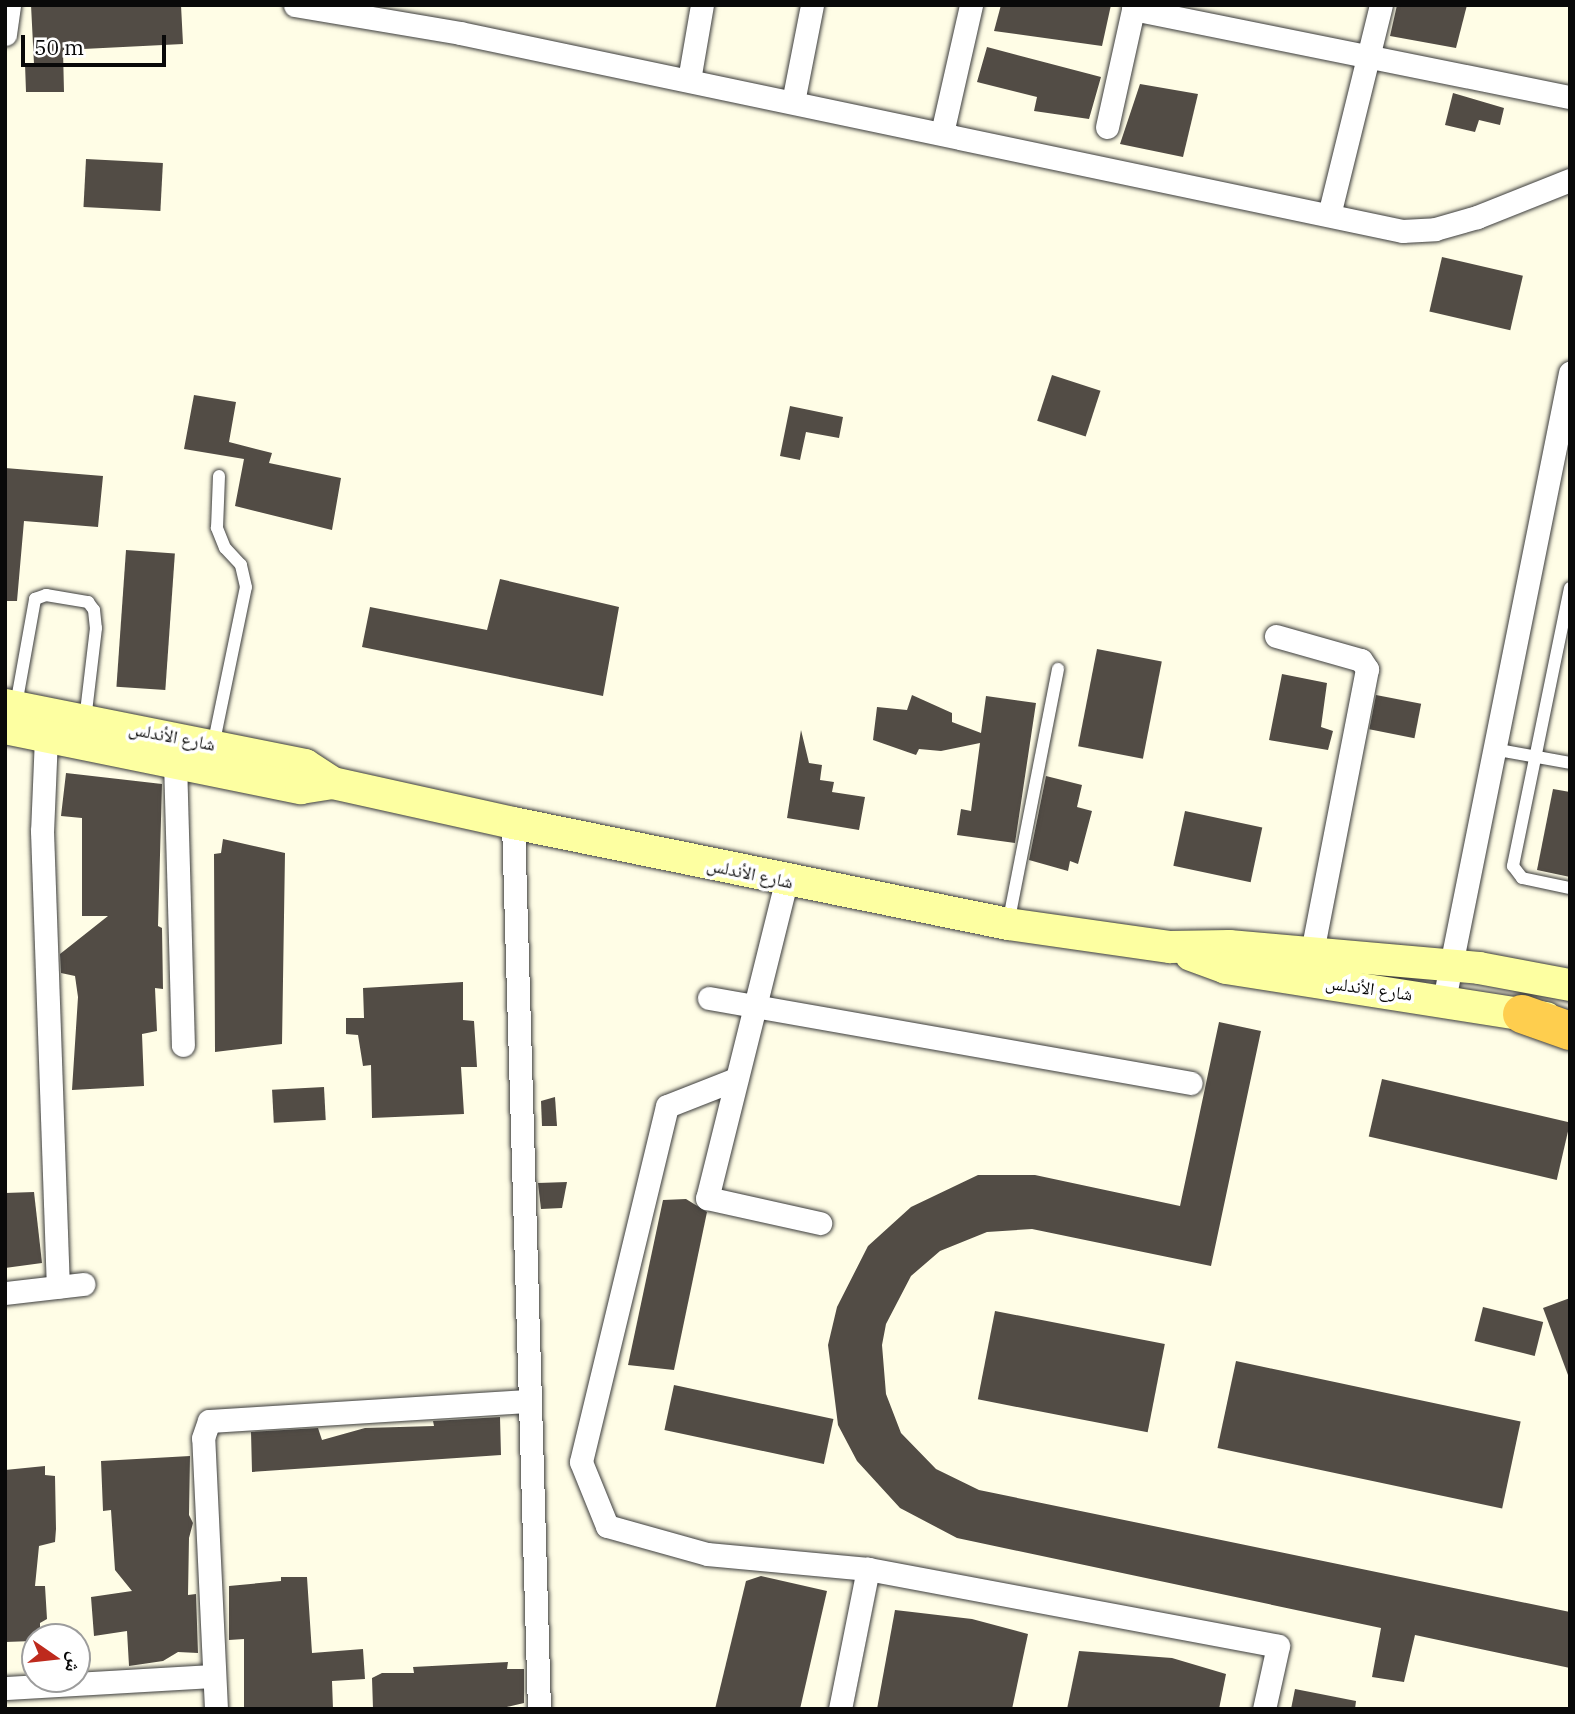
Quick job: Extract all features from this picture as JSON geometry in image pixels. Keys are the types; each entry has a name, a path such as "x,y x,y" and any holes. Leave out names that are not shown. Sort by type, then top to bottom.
{"highway":[{"path":"1522,1014 1570,1031"}],"main road":[{"name":"شارع الأندلس","path":"9,713 46,737 301,788 333,783"},
{"name":"شارع الأندلس","path":"9,713 85,720 305,765 333,783 786,881 1008,924 1170,947 1228,946 1449,965 1570,985"},
{"name":"شارع الأندلس","path":"1170,947 1226,968 1444,1000 1570,1022"}],"street":[{"path":"5,34 9,5"},
{"path":"295,5 460,33 1402,231 1435,229 1570,180"},
{"path":"689,80 702,5"},
{"path":"793,102 812,5"},
{"path":"942,133 971,5"},
{"path":"1328,215 1381,5"},
{"path":"1107,127 1133,7 1570,97"},
{"path":"1444,1000 1570,373"},
{"path":"1276,636 1361,660 1367,669 1312,953"},
{"path":"46,737 42,831 58,1287"},
{"path":"175,761 183,1045"},
{"path":"513,823 527,1401 539,1709"},
{"path":"786,881 707,1198 820,1223"},
{"path":"709,998 1191,1083"},
{"path":"736,1079 667,1106 581,1462 607,1526 707,1553 868,1569 1278,1646 1264,1709"},
{"path":"5,1293 83,1284"},
{"path":"216,1709 203,1438 209,1421 527,1401"},
{"path":"840,1709 868,1569"},
{"path":"5,1688 214,1676"}],"lane":[{"path":"213,746 246,587 241,565 225,548 217,528 219,476"},
{"path":"1570,588 1513,866 1521,878 1570,888"},
{"path":"9,713 35,599 46,595 88,602 94,610 96,628 85,720"},
{"path":"1008,924 1058,669"},
{"path":"1493,749 1570,763"}],"building":[{"path":"31,5 181,5 183,44 63,50 64,92 26,92 25,64 34,64"},
{"path":"1001,5 1111,5 1102,46 994,31"},
{"path":"1397,5 1467,5 1456,48 1390,36"},
{"path":"987,47 1101,77 1089,119 1034,111 1037,97 977,82"},
{"path":"1140,84 1198,94 1183,157 1120,144"},
{"path":"1453,93 1504,108 1500,125 1479,120 1475,132 1445,125"},
{"path":"86,159 163,163 160,211 83,207"},
{"path":"1442,257 1523,276 1510,330 1429,312"},
{"path":"1052,375 1101,391 1086,436 1037,421"},
{"path":"194,395 236,402 229,442 272,453 269,463 341,478 332,530 235,506 244,459 184,449"},
{"path":"790,406 843,417 839,438 806,432 800,460 780,456"},
{"path":"5,468 103,476 98,527 24,521 17,601 5,601"},
{"path":"126,550 175,553 165,690 116,687"},
{"path":"500,579 619,607 603,696 362,647 370,607 487,630"},
{"path":"1097,649 1162,662 1143,759 1078,746"},
{"path":"1282,674 1327,683 1321,727 1333,731 1328,750 1269,740"},
{"path":"912,695 952,713 952,722 981,733 986,696 1036,703 1015,843 957,835 961,809 971,811 980,743 941,751 919,749 916,755 873,740 877,707 907,710"},
{"path":"1376,695 1421,704 1414,738 1369,729"},
{"path":"801,730 809,763 822,765 820,780 834,782 832,792 865,797 859,830 787,818"},
{"path":"66,773 162,784 158,926 162,928 163,989 155,988 157,1031 142,1034 144,1086 72,1090 78,997 75,976 61,973 60,954 108,916 82,916 82,818 61,816"},
{"path":"1046,776 1082,785 1077,807 1092,811 1078,864 1070,861 1068,871 1029,860"},
{"path":"1553,789 1570,792 1570,877 1537,870"},
{"path":"1185,811 1262,827 1251,882 1173,866"},
{"path":"223,839 285,853 282,1044 215,1052 214,854 221,853"},
{"path":"463,982 463,1020 474,1021 477,1067 461,1067 464,1114 372,1118 371,1065 363,1066 358,1035 346,1034 346,1018 364,1018 363,988"},
{"path":"1219,1022 1261,1031 1211,1266 1032,1229 987,1232 940,1251 911,1276 886,1324 882,1345 886,1394 901,1433 936,1469 979,1490 1570,1612 1570,1668 1415,1635 1404,1682 1372,1677 1381,1628 957,1538 900,1508 857,1461 838,1425 828,1345 837,1307 868,1246 911,1207 978,1175 1035,1175 1180,1206"},
{"path":"1382,1079 1570,1122 1557,1180 1369,1136"},
{"path":"324,1087 326,1120 274,1123 272,1090"},
{"path":"555,1097 557,1126 542,1126 541,1101"},
{"path":"567,1182 562,1208 541,1209 538,1183"},
{"path":"34,1192 42,1263 5,1268 5,1193"},
{"path":"686,1199 707,1212 674,1370 628,1365 663,1200"},
{"path":"1570,1298 1570,1375 1568,1375 1543,1308"},
{"path":"1483,1307 1543,1322 1535,1356 1475,1341"},
{"path":"995,1311 1165,1344 1148,1432 978,1399"},
{"path":"1236,1361 1521,1422 1502,1509 1217,1448"},
{"path":"674,1385 833,1419 824,1464 664,1430"},
{"path":"500,1417 501,1455 252,1472 251,1432 318,1428 322,1440 365,1428 434,1426 433,1421"},
{"path":"190,1456 189,1515 193,1523 189,1538 188,1595 196,1594 198,1653 178,1652 163,1661 129,1666 127,1631 94,1636 91,1597 132,1591 115,1570 111,1510 103,1511 101,1461"},
{"path":"45,1466 45,1475 55,1476 55,1542 39,1546 35,1586 45,1586 47,1619 40,1623 21,1623 21,1641 5,1642 5,1470"},
{"path":"761,1576 827,1591 800,1709 715,1709 746,1581"},
{"path":"281,1577 307,1577 312,1653 363,1649 365,1679 332,1681 333,1709 244,1709 244,1639 229,1640 229,1586 281,1581"},
{"path":"895,1610 972,1619 1028,1634 1012,1709 877,1709"},
{"path":"1079,1651 1172,1658 1226,1674 1219,1709 1067,1709"},
{"path":"508,1662 507,1669 524,1669 524,1703 498,1709 373,1709 372,1678 382,1673 414,1673 413,1667"},
{"path":"1295,1689 1356,1701 1355,1709 1291,1709"}]}
